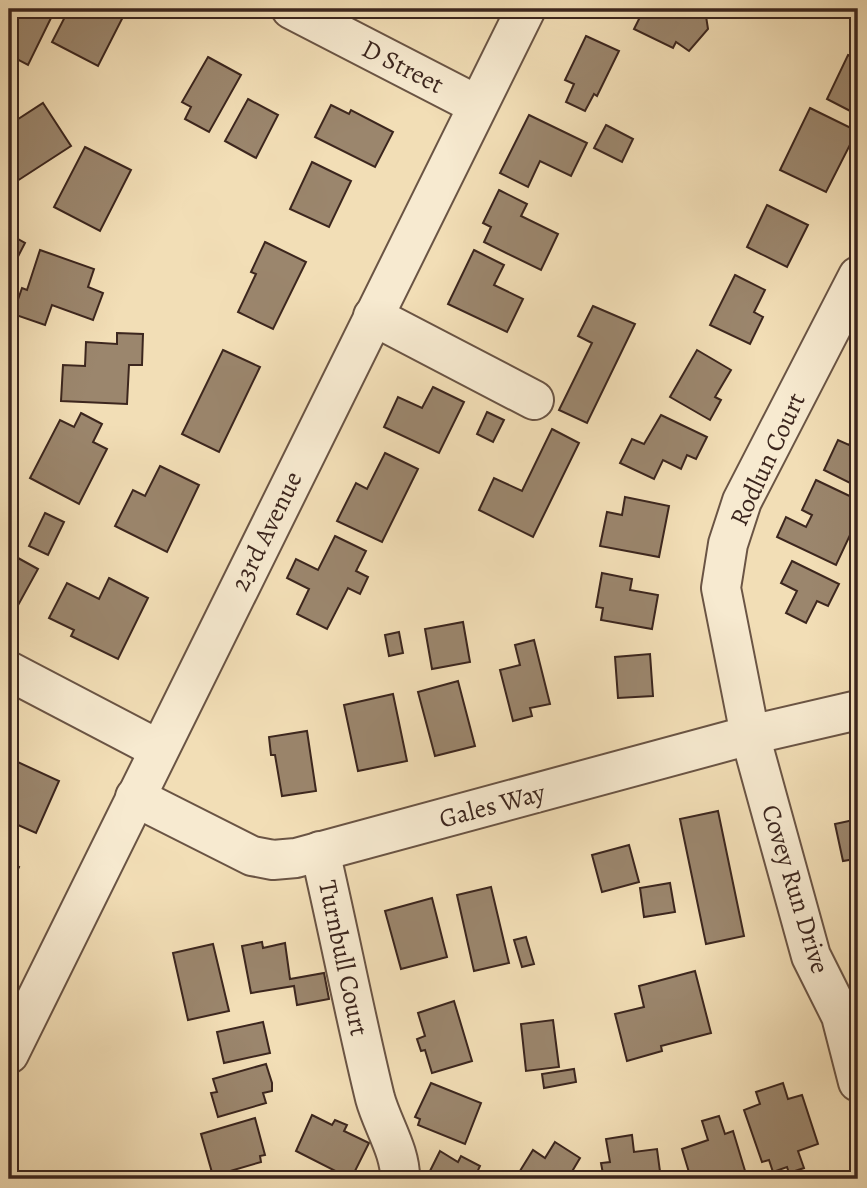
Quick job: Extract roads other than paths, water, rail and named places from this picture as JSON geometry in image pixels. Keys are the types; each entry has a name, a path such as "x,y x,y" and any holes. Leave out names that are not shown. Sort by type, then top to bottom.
{"street":[{"name":"D Street","path":"291,9 477,105"},
{"name":"23rd Avenue","path":"9,1054 526,9"},
{"name":"Rodlun Court","path":"750,735 721,588 728,544 742,500 858,276"},
{"path":"373,316 534,400"},
{"path":"9,671 158,749"},
{"name":"Gales Way","path":"135,797 252,856 273,860 320,851 750,735 858,710"},
{"name":"Covey Run Drive","path":"750,735 811,956 841,1016 858,1082"},
{"name":"Turnbull Court","path":"320,851 367,1066 379,1114 400,1166 400,1179"}]}
